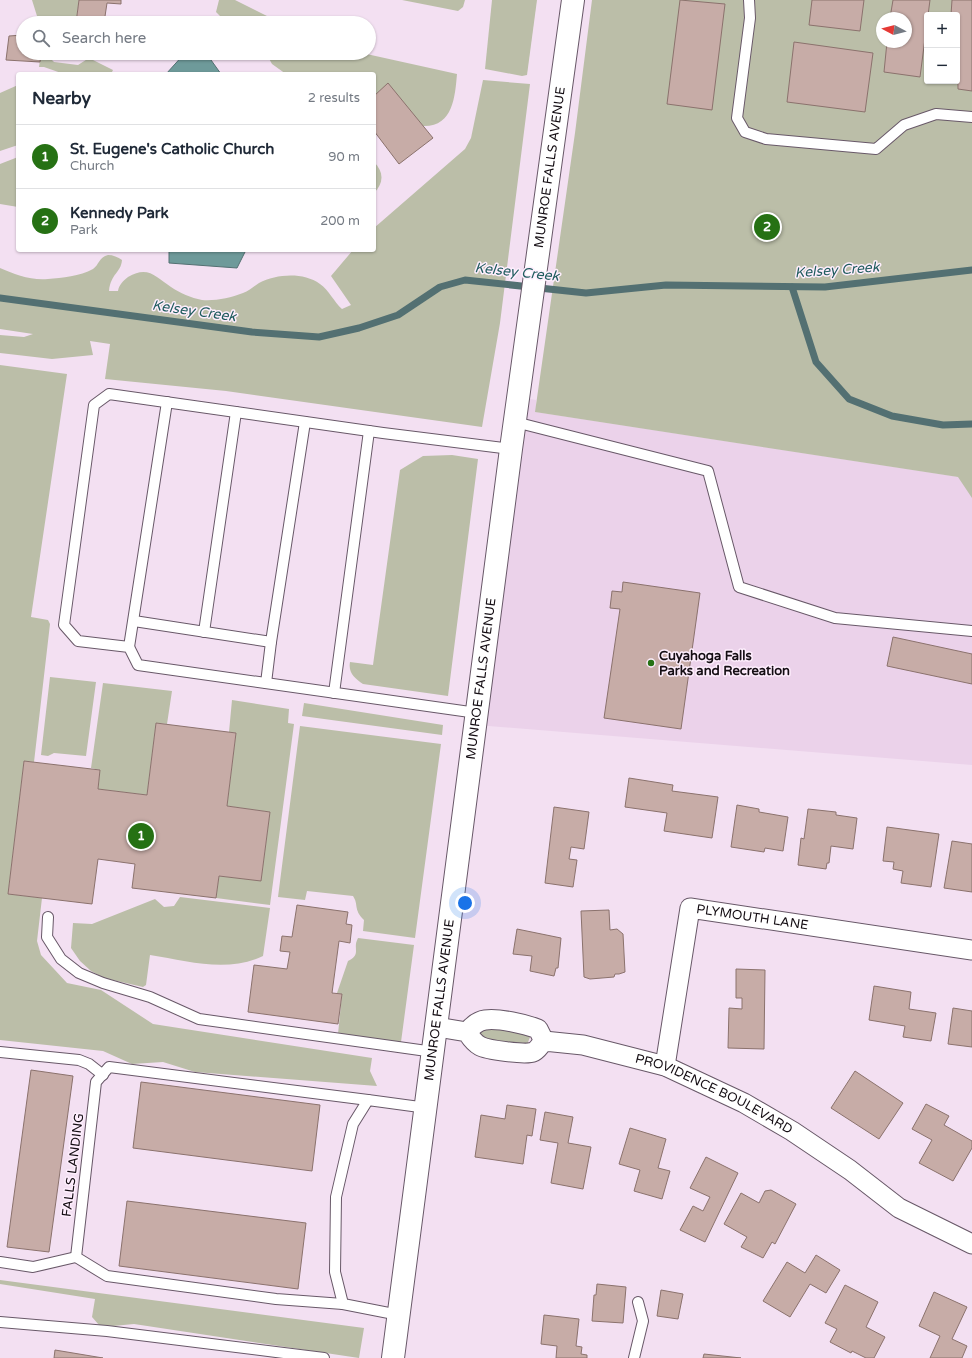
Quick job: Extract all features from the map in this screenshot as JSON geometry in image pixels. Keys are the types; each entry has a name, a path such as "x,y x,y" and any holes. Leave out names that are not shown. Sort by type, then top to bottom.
{"street":[{"name":"MUNROE FALLS AVENUE","path":"393,1358 515,422 573,0"},
{"name":"PLYMOUTH LANE","path":"665,1066 690,908 972,950"},
{"path":"437,1027 467,1032 473,1041 481,1047 529,1054 535,1052 544,1041 538,1029 523,1024 483,1020 473,1025 467,1032"},
{"name":"PROVIDENCE BOULEVARD","path":"544,1041 583,1045 665,1066 744,1104 792,1131 850,1170 899,1208 972,1244"}],"lane":[{"path":"749,0 750,18 737,118 745,132 766,139 876,149 904,125 936,114 972,117"},
{"path":"129,647 78,641 64,625 94,405 109,394 369,431 512,449"},
{"path":"167,402 129,647 138,665 477,713"},
{"path":"204,632 236,412"},
{"path":"266,683 305,422"},
{"path":"515,422 708,472 739,587 835,618 972,631"},
{"path":"334,693 369,431"},
{"path":"134,621 271,642"},
{"path":"48,917 47,937 61,959 79,973 103,983 150,997 199,1019 434,1052"},
{"path":"0,1052 79,1060 89,1064 103,1075 109,1068 426,1108"},
{"name":"FALLS LANDING","path":"76,1258 96,1082 103,1075"},
{"path":"343,1304 335,1272 336,1197 353,1124 368,1100"},
{"path":"0,1262 33,1266 76,1258 108,1276 276,1299 343,1304 399,1315"},
{"path":"634,1358 642,1321 638,1302"},
{"path":"0,1322 107,1331 324,1358"}],"shaded area":[{"path":"32,0 79,0 77,16 37,16"},
{"path":"219,0 235,0 267,16 220,16 216,12"},
{"path":"402,0 465,0 463,7 458,11"},
{"path":"492,0 537,0 527,75 522,76 485,69"},
{"path":"592,0 972,0 972,498 958,477 535,412 575,133"},
{"path":"376,56 457,74 453,101 446,116 441,122 423,126 388,84 376,94 376,72 283,72 272,64 270,60 376,60"},
{"path":"40,60 52,60 54,62 78,65 86,60 93,60 113,70 112,72 58,72 44,67 39,67"},
{"path":"179,60 211,60 220,72 168,72"},
{"path":"483,80 530,84 500,323 482,427 226,391 105,379 110,344 90,341 93,355 52,359 0,353 0,335 24,337 33,334 0,329 0,268 29,278 59,278 77,275 93,269 103,257 110,255 122,260 120,268 112,280 109,291 118,291 119,287 128,277 141,272 146,272 156,276 174,289 186,295 202,300 212,300 228,298 243,293 266,280 282,276 298,276 313,280 320,284 326,289 342,309 351,305 331,276 351,252 376,252 376,226 465,149 471,138"},
{"path":"16,86 16,146 0,151 0,93"},
{"path":"16,158 16,207 0,204 0,164"},
{"path":"376,165 380,170 382,178 376,190"},
{"path":"169,252 245,252 237,268 169,263"},
{"path":"0,365 67,374 31,617 48,620 50,624 34,762 24,761 8,894 42,898 37,941 41,955 67,983 101,990 153,1024 372,1058 370,1071 377,1086 195,1072 163,1062 132,1064 103,1051 0,1040"},
{"path":"519,397 536,400 536,412 972,479 972,765 476,725"},
{"path":"452,455 478,459 448,696 363,684 351,672 350,662 373,665 400,470 423,456"},
{"path":"50,677 96,682 86,756 54,753 48,756 41,755"},
{"path":"103,683 172,691 167,724 156,723 147,795 98,789 100,770 91,768"},
{"path":"232,700 289,709 288,723 294,724 270,905 216,898 219,876 261,880 270,812 227,806 236,733 229,732"},
{"path":"304,703 443,725 442,735 302,716"},
{"path":"300,726 441,744 415,938 363,931 364,920 358,913 353,896 307,891 305,900 278,897"},
{"path":"180,897 270,908 263,956 236,964 221,965 150,955 146,985 143,987 104,978 91,971 80,961 71,948 73,923 92,924 155,899 164,907 174,906"},
{"path":"358,938 414,945 401,1042 338,1034 342,994 337,993 348,961 356,954 356,942"},
{"path":"481,1027 527,1033 530,1037 527,1045 481,1039 476,1030"},
{"path":"0,1280 364,1328 359,1358 134,1324 113,1326 99,1325 92,1317 95,1299 0,1284"}],"building":[{"path":"79,0 121,0 121,4 107,3 105,16 77,16"},
{"path":"680,0 725,4 712,110 667,104"},
{"path":"812,0 864,0 860,31 809,25"},
{"path":"893,0 930,0 928,12 924,12 924,46 920,77 884,72 886,48 912,48 912,12 891,12"},
{"path":"952,0 972,0 972,91 958,89 958,84 960,84 960,12 951,12"},
{"path":"9,36 16,36 16,60 40,60 40,62 6,60"},
{"path":"794,42 873,53 865,112 787,102"},
{"path":"388,83 433,138 399,164 376,134 376,94"},
{"name":"Cuyahoga Falls Parks and Recreation","path":"623,582 700,593 681,729 604,718 620,609 610,608 612,591 622,592"},
{"path":"893,637 972,654 972,684 887,666"},
{"path":"156,723 236,733 227,806 270,812 261,881 219,876 216,898 132,888 135,864 98,859 92,904 8,894 24,761 100,770 98,789 147,795"},
{"path":"629,778 673,785 672,791 718,797 712,838 664,831 667,813 625,807"},
{"path":"737,805 759,809 759,812 788,817 783,851 765,848 764,852 731,847"},
{"path":"554,807 589,812 584,849 571,847 569,859 577,860 573,887 545,883"},
{"path":"808,809 836,812 836,815 857,818 853,849 831,846 829,863 827,863 826,869 798,865 801,838 804,839"},
{"path":"887,827 939,834 931,887 901,883 903,871 893,869 894,862 883,861"},
{"path":"952,841 972,844 972,892 944,888"},
{"path":"297,905 348,912 346,924 352,925 350,943 339,941 332,993 342,994 338,1024 248,1012 254,965 287,969 290,952 280,951 282,936 292,937"},
{"path":"609,910 610,930 617,929 623,934 625,972 615,974 614,977 590,979 584,977 581,911"},
{"path":"517,929 561,938 558,968 556,968 554,976 530,971 532,956 513,954"},
{"path":"736,969 765,970 764,1049 728,1048 729,1008 742,1009 742,998 736,998"},
{"path":"874,986 911,992 909,1009 936,1013 931,1041 903,1037 905,1026 869,1020"},
{"path":"953,1008 972,1011 972,1047 948,1044"},
{"path":"31,1070 73,1076 49,1252 7,1247"},
{"path":"855,1071 903,1103 879,1139 831,1108"},
{"path":"141,1082 320,1105 312,1171 133,1148"},
{"path":"926,1104 949,1116 944,1125 972,1141 972,1148 953,1181 919,1163 932,1140 912,1129"},
{"path":"507,1105 536,1109 532,1136 527,1135 523,1164 475,1157 481,1115 505,1119"},
{"path":"545,1112 573,1117 568,1143 591,1147 583,1189 551,1183 558,1143 540,1140"},
{"path":"630,1128 666,1139 658,1168 670,1171 662,1199 634,1191 640,1170 619,1164"},
{"path":"706,1157 738,1173 705,1242 680,1230 693,1206 703,1211 710,1197 690,1188"},
{"path":"771,1190 796,1204 775,1244 772,1242 763,1258 741,1247 747,1237 724,1224 741,1193 759,1203 765,1191"},
{"path":"127,1201 306,1223 298,1289 119,1266"},
{"path":"816,1255 840,1270 826,1293 810,1284 790,1317 763,1301 787,1262 805,1273"},
{"path":"597,1284 626,1287 623,1323 592,1321 594,1295 596,1295"},
{"path":"845,1285 878,1302 866,1327 885,1337 874,1358 866,1358 852,1351 851,1353 830,1342 837,1329 825,1323"},
{"path":"661,1290 683,1294 678,1319 657,1316"},
{"path":"934,1292 967,1307 952,1339 967,1346 962,1358 930,1358 940,1336 919,1326"},
{"path":"544,1315 579,1319 576,1346 582,1347 581,1354 587,1355 587,1358 556,1358 557,1346 541,1344"},
{"path":"55,1350 103,1358 54,1358"},
{"path":"704,1354 741,1358 703,1358"}],"waterway":[{"name":"Kelsey Creek","path":"0,298 252,332 319,337 359,328 398,315 440,287 465,280 586,293 666,285 825,287 972,270"},
{"path":"792,287 816,362 849,399 892,416 943,425 972,424"}],"place":[{"name":"Kennedy Park","path":"767,227"},
{"name":"Cuyahoga Falls Parks and Recreation","path":"651,663"},
{"name":"St. Eugene's Catholic Church","path":"141,836"}]}
